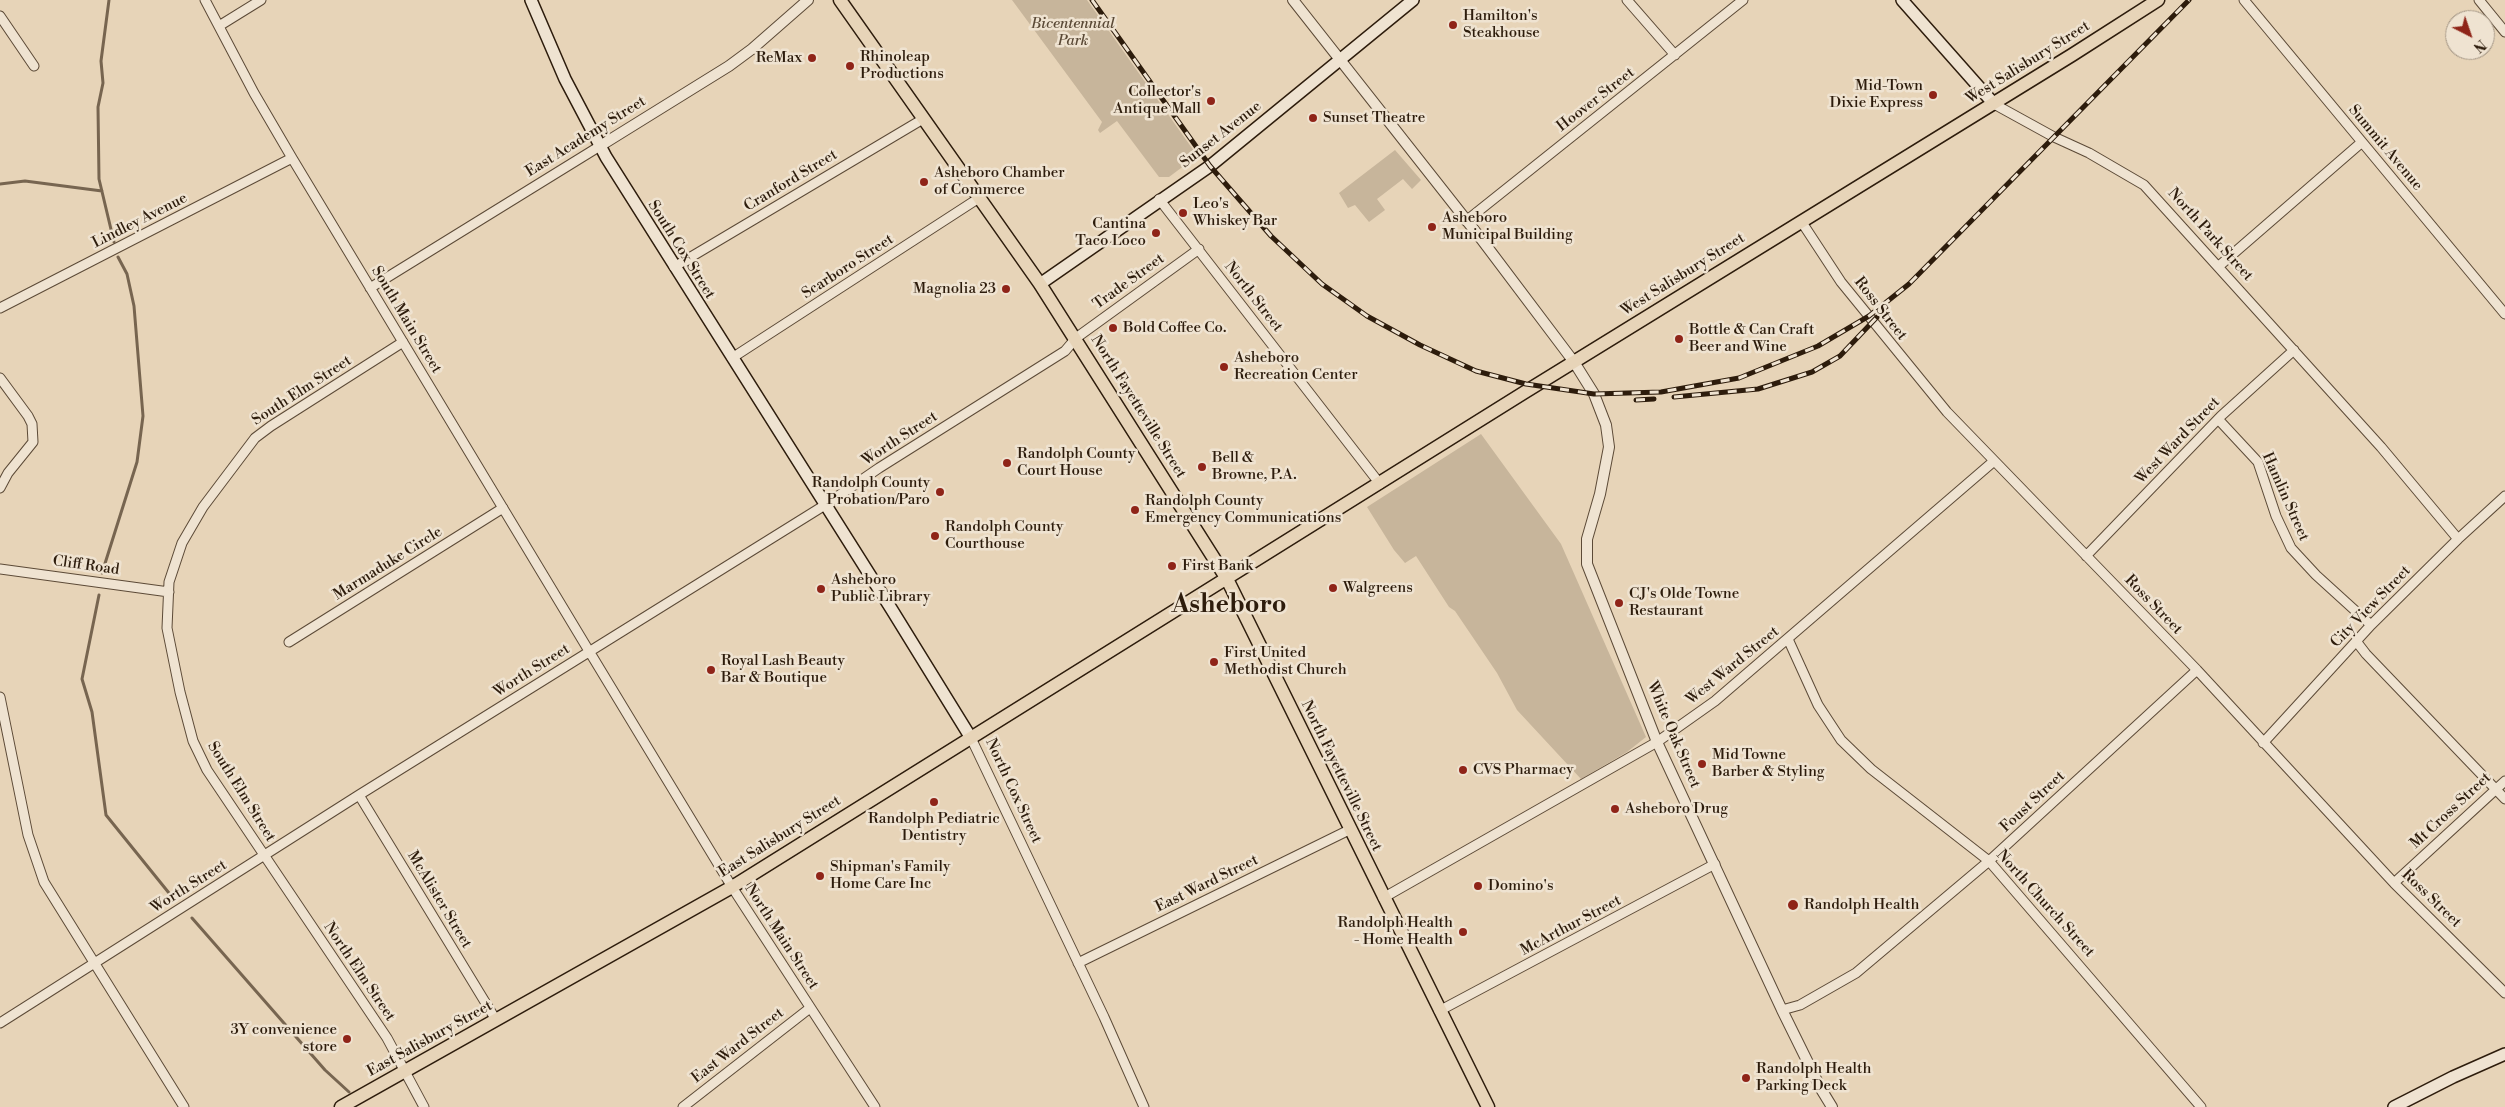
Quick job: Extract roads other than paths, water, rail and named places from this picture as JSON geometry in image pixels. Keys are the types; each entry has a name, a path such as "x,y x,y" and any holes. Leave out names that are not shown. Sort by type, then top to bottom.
{"main road":[{"name":"South Cox Street","path":"531,0 565,79 600,146 674,267 825,505"},
{"name":"North Fayetteville Street","path":"840,0 1040,284 1227,579 1485,1106"},
{"name":"Sunset Avenue","path":"1040,284 1159,199 1210,166 1412,0"},
{"name":"North Park Street","path":"1902,0 1994,104"},
{"name":"West Salisbury Street","path":"1227,579 1801,221 1994,104 2158,0"},
{"name":"North Cox Street","path":"825,505 971,738"},
{"name":"East Salisbury Street","path":"341,1107 732,887 1227,579"},
{"path":"2394,1107 2453,1077 2505,1054"}],"street":[{"name":"South Main Street","path":"205,0 292,158 589,651"},
{"path":"219,26 261,0"},
{"name":"East Academy Street","path":"370,288 729,66 752,49 808,0"},
{"path":"1293,0 1574,362"},
{"path":"1627,0 1675,55"},
{"name":"Hoover Street","path":"1466,221 1743,0"},
{"name":"Summit Avenue","path":"2244,0 2505,314"},
{"path":"2478,0 2505,32"},
{"path":"0,16 34,66"},
{"name":"North Park Street","path":"1994,104 2137,180 2154,194 2381,447 2458,538"},
{"name":"Cranford Street","path":"674,267 923,120"},
{"path":"2219,266 2362,142"},
{"name":"Lindley Avenue","path":"0,308 292,158"},
{"name":"Scarboro Street","path":"732,358 979,198"},
{"name":"North Street","path":"1159,199 1199,248 1380,484"},
{"name":"Ross Street","path":"1801,221 1841,282 1919,381 2197,670 2394,883 2505,993"},
{"name":"Trade Street","path":"1076,338 1199,248"},
{"name":"Worth Street","path":"0,1024 358,795 825,505 878,468 1065,351 1076,338"},
{"name":"South Elm Street","path":"265,855 207,770 193,741 180,692 167,628 169,582 182,543 203,507 255,438 270,426 403,342"},
{"name":"West Ward Street","path":"2086,556 2218,420 2294,350"},
{"name":"White Oak Street","path":"1574,362 1597,402 1606,425 1609,447 1600,494 1587,539 1587,564 1657,742 1782,1010 1821,1089 1832,1107"},
{"path":"0,378 32,424 33,442 8,474 0,488"},
{"name":"Hamlin Street","path":"2218,420 2258,462 2282,532 2297,556 2371,625"},
{"name":"West Ward Street","path":"1383,898 1657,742 1714,701 1994,460"},
{"name":"City View Street","path":"2263,743 2371,625 2458,538 2505,496"},
{"name":"Marmaduke Circle","path":"288,642 503,508"},
{"name":"Cliff Road","path":"0,569 169,592"},
{"name":"North Church Street","path":"1788,639 1818,705 1840,740 1871,769 1989,861 2201,1107"},
{"path":"2356,641 2366,654 2505,799"},
{"name":"North Main Street","path":"589,651 732,887 875,1107"},
{"name":"Foust Street","path":"1782,1010 1800,1005 1856,973 1989,861 2197,670"},
{"path":"0,697 28,835 44,882 184,1107"},
{"name":"North Cox Street","path":"971,738 1144,1107"},
{"name":"Mt Cross Street","path":"2394,883 2505,780"},
{"name":"McAlister Street","path":"358,795 496,1020"},
{"name":"East Ward Street","path":"1078,963 1349,830"},
{"name":"North Elm Street","path":"265,855 387,1038 424,1107"},
{"name":"McArthur Street","path":"1439,1011 1715,864"},
{"name":"East Ward Street","path":"683,1107 810,1008"}],"waterway":[{"path":"109,0 101,61 103,83 98,107 99,179 114,242"},
{"path":"0,184 25,181 102,191"},
{"path":"102,573 137,462 143,416 134,306 127,274 118,257"},
{"path":"99,595 82,679 92,712 106,815 173,898"},
{"path":"192,918 325,1070 349,1092"}],"railway":[{"path":"1092,0 1210,166 1271,236 1322,284 1367,316 1420,345 1476,371 1526,384 1594,394 1661,392 1739,378 1818,346 1869,316 1909,284 2189,0"},
{"path":"1674,397 1758,389 1812,372 1840,356 1879,315"},
{"path":"1636,400 1654,399"}],"place":[{"name":"Hamilton's Steakhouse","path":"1453,25"},
{"name":"ReMax","path":"812,58"},
{"name":"Rhinoleap Productions","path":"850,66"},
{"name":"Mid-Town Dixie Express","path":"1933,95"},
{"name":"Collector's Antique Mall","path":"1211,101"},
{"name":"Sunset Theatre","path":"1313,118"},
{"name":"Asheboro Chamber of Commerce","path":"924,182"},
{"name":"Leo's Whiskey Bar","path":"1183,213"},
{"name":"Asheboro Municipal Building","path":"1432,227"},
{"name":"Cantina Taco Loco","path":"1156,233"},
{"name":"Magnolia 23","path":"1006,289"},
{"name":"Bold Coffee Co.","path":"1113,328"},
{"name":"Bottle & Can Craft Beer and Wine","path":"1679,339"},
{"name":"Asheboro Recreation Center","path":"1224,367"},
{"name":"Randolph County Court House","path":"1007,463"},
{"name":"Bell & Browne, P.A.","path":"1202,467"},
{"name":"Randolph County Probation/Paro","path":"940,492"},
{"name":"Randolph County Emergency Communications","path":"1135,510"},
{"name":"Randolph County Courthouse","path":"935,536"},
{"name":"First Bank","path":"1172,566"},
{"name":"Walgreens","path":"1333,588"},
{"name":"Asheboro Public Library","path":"821,589"},
{"name":"CJ's Olde Towne Restaurant","path":"1619,603"},
{"name":"First United Methodist Church","path":"1214,662"},
{"name":"Royal Lash Beauty Bar & Boutique","path":"711,670"},
{"name":"Mid Towne Barber & Styling","path":"1702,764"},
{"name":"CVS Pharmacy","path":"1463,770"},
{"name":"Randolph Pediatric Dentistry","path":"934,802"},
{"name":"Asheboro Drug","path":"1615,809"},
{"name":"Shipman's Family Home Care Inc","path":"820,876"},
{"name":"Domino's","path":"1478,886"},
{"name":"Randolph Health","path":"1793,905"},
{"name":"Randolph Health - Home Health","path":"1463,932"},
{"name":"3Y convenience store","path":"347,1039"},
{"name":"Randolph Health Parking Deck","path":"1746,1078"}],"district":[{"name":"Asheboro","path":"1229,606"}],"park label":[{"name":"Bicentennial Park","path":"1073,32"}]}
